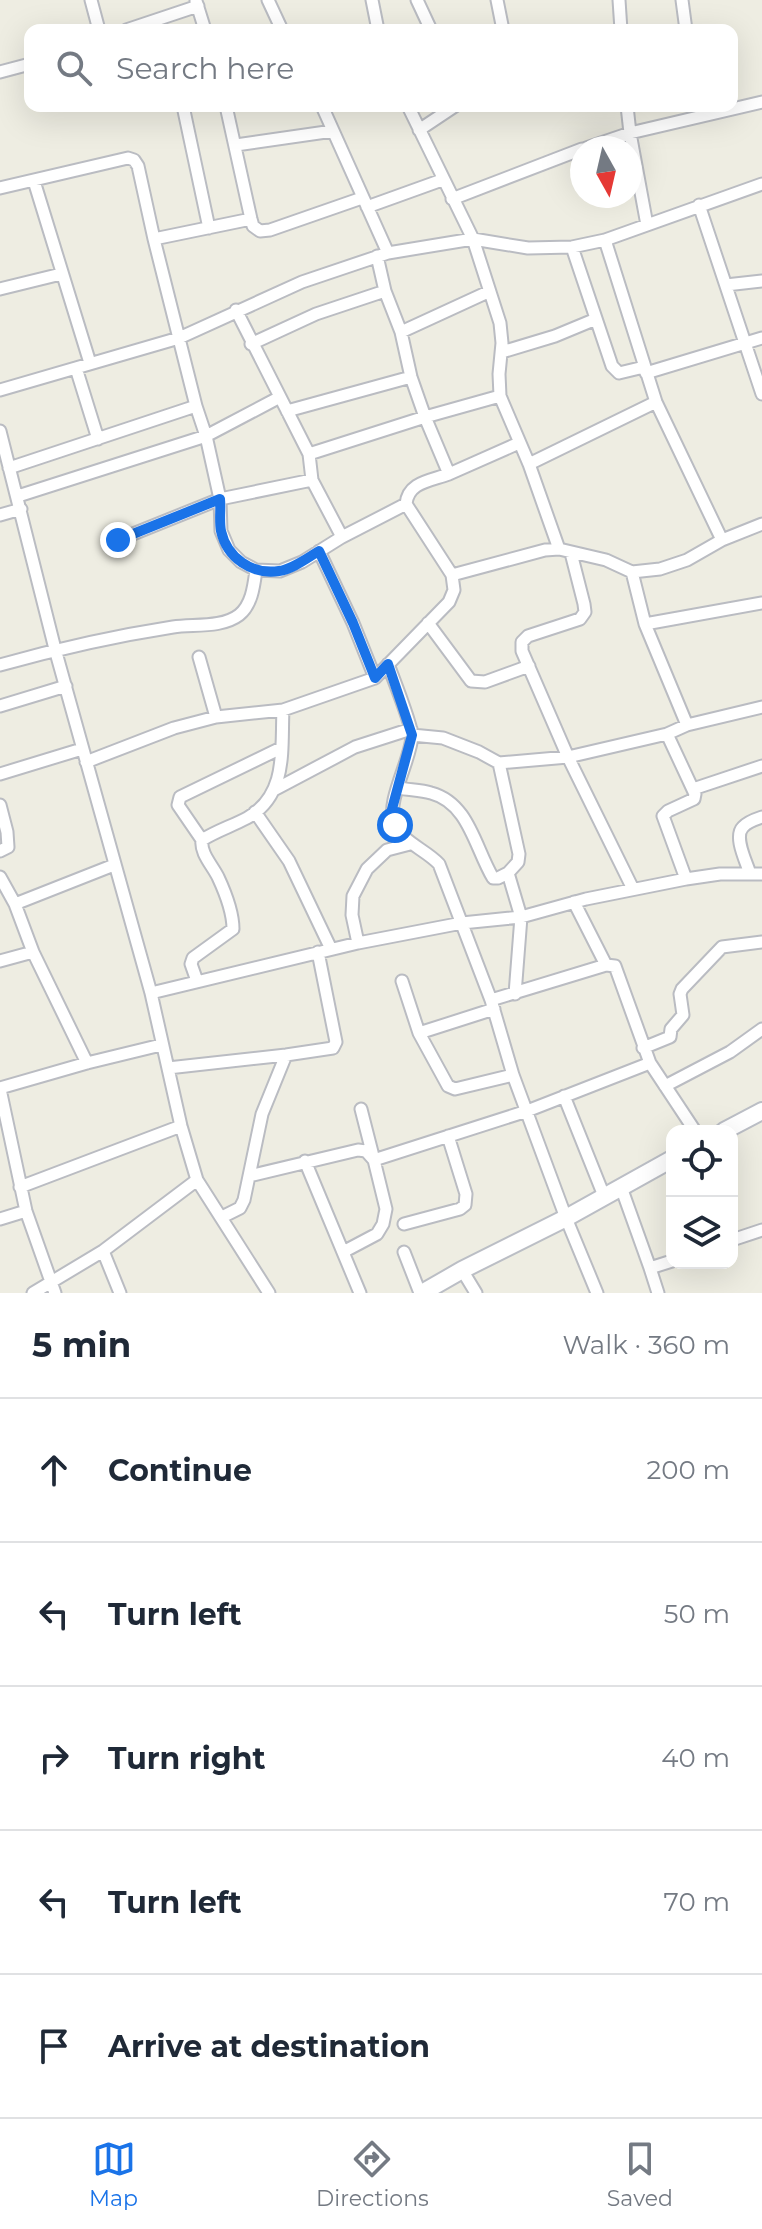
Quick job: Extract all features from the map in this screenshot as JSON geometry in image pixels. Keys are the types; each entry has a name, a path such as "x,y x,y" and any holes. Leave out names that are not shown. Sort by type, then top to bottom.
{"street":[{"path":"91,0 97,24"},
{"path":"268,0 279,24"},
{"path":"372,0 376,24"},
{"path":"417,0 428,24"},
{"path":"497,0 502,24"},
{"path":"619,0 621,24"},
{"path":"682,0 685,24"},
{"path":"142,24 197,3 203,24"},
{"path":"0,72 24,66"},
{"path":"738,106 762,102"},
{"path":"184,112 209,228"},
{"path":"228,112 251,219 253,226 260,231 442,180"},
{"path":"325,112 364,203 382,254 385,291 401,332 411,377 449,474"},
{"path":"411,112 473,239 500,323 500,396 584,604 585,612 580,619 528,636 522,642 522,651 568,757 633,889"},
{"path":"419,130 446,112"},
{"path":"628,112 647,225"},
{"path":"621,136 694,112"},
{"path":"236,145 333,131"},
{"path":"452,199 570,154"},
{"path":"0,188 128,158 138,166 206,436 220,499 221,531 229,550 241,562 256,570 280,571 406,504"},
{"path":"34,181 90,363"},
{"path":"0,390 179,338 302,282 382,254 473,239 528,248 572,247 605,240 762,184"},
{"path":"699,205 762,394"},
{"path":"154,239 251,219"},
{"path":"605,240 656,402 722,540"},
{"path":"572,247 596,319 619,373 645,370 762,338"},
{"path":"0,289 61,274"},
{"path":"726,285 762,281"},
{"path":"251,344 316,314 385,291"},
{"path":"401,332 488,292"},
{"path":"236,310 309,454 312,480 342,537"},
{"path":"502,352 555,336 596,319"},
{"path":"76,368 98,439"},
{"path":"287,411 411,377"},
{"path":"309,454 500,396"},
{"path":"18,496 206,436 280,397"},
{"path":"529,464 656,402"},
{"path":"9,468 196,406"},
{"path":"0,431 55,649 151,993 161,1045 197,1180 269,1293"},
{"path":"86,762 174,728 216,717 283,710 375,678 449,602 454,590 452,575 406,504 411,488 519,443"},
{"path":"118,540 220,499 312,480"},
{"path":"0,515 21,509"},
{"path":"452,575 545,550 606,560 632,572 660,569 687,560 722,540 762,524"},
{"path":"319,551 375,678"},
{"path":"0,665 55,649 230,619 246,606 255,583 256,570"},
{"path":"632,572 645,624 687,725"},
{"path":"645,624 762,603"},
{"path":"428,623 471,681 485,682 529,666"},
{"path":"199,657 216,717"},
{"path":"388,664 412,732 392,818 410,844 428,852 439,864 492,1004 513,1075 597,1293"},
{"path":"0,706 66,686"},
{"path":"202,840 250,817 274,790 355,747 412,732 443,738 499,763 568,757 667,734 687,725 762,707"},
{"path":"274,790 282,767 283,710"},
{"path":"667,734 695,794 694,799 663,816 686,879"},
{"path":"197,981 191,964 193,958 233,929 233,920 219,878 201,847 202,840 177,801 281,748"},
{"path":"0,774 82,749"},
{"path":"399,788 447,799 461,813 493,878 498,878 518,862 519,854 499,763"},
{"path":"693,789 762,766"},
{"path":"0,805 8,847 0,851"},
{"path":"255,812 289,861 331,949"},
{"path":"151,993 358,943 462,923 521,917 574,902 686,879 720,874 756,874 740,839 740,832 743,826 762,817"},
{"path":"358,943 352,915 353,896 367,869 387,850 410,844"},
{"path":"15,904 114,865"},
{"path":"508,873 521,917 515,994"},
{"path":"0,877 87,1063"},
{"path":"574,902 606,965"},
{"path":"643,1048 670,1037 671,1029 683,1015 682,989 714,954 722,947 762,942"},
{"path":"0,961 33,952"},
{"path":"168,1068 333,1048 336,1042 318,952"},
{"path":"419,1033 515,994 606,965 615,966 650,1063 691,1125"},
{"path":"402,981 419,1033 448,1086 455,1089 513,1075"},
{"path":"665,1086 730,1052 762,1029"},
{"path":"54,1287 26,1211 5,1131 0,1088 161,1045"},
{"path":"222,1217 240,1208 244,1200 262,1114 286,1055"},
{"path":"374,1160 527,1111 650,1063"},
{"path":"564,1096 604,1196"},
{"path":"343,1252 377,1234 386,1209 361,1109"},
{"path":"735,1125 762,1111"},
{"path":"20,1187 181,1126"},
{"path":"404,1224 465,1205 466,1194 448,1136"},
{"path":"249,1176 358,1150 366,1151 374,1160"},
{"path":"305,1161 360,1293"},
{"path":"404,1252 421,1293 666,1162"},
{"path":"33,1293 54,1287 197,1180"},
{"path":"621,1187 657,1293"},
{"path":"0,1219 26,1211"},
{"path":"738,1238 762,1230"},
{"path":"103,1251 120,1293"},
{"path":"650,1268 666,1263"},
{"path":"462,1270 476,1293"}],"route":[{"path":"118,540 220,499 221,531 229,550 241,562 256,570 280,571 319,551 375,678 388,664 412,735 392,809 395,825"}]}
